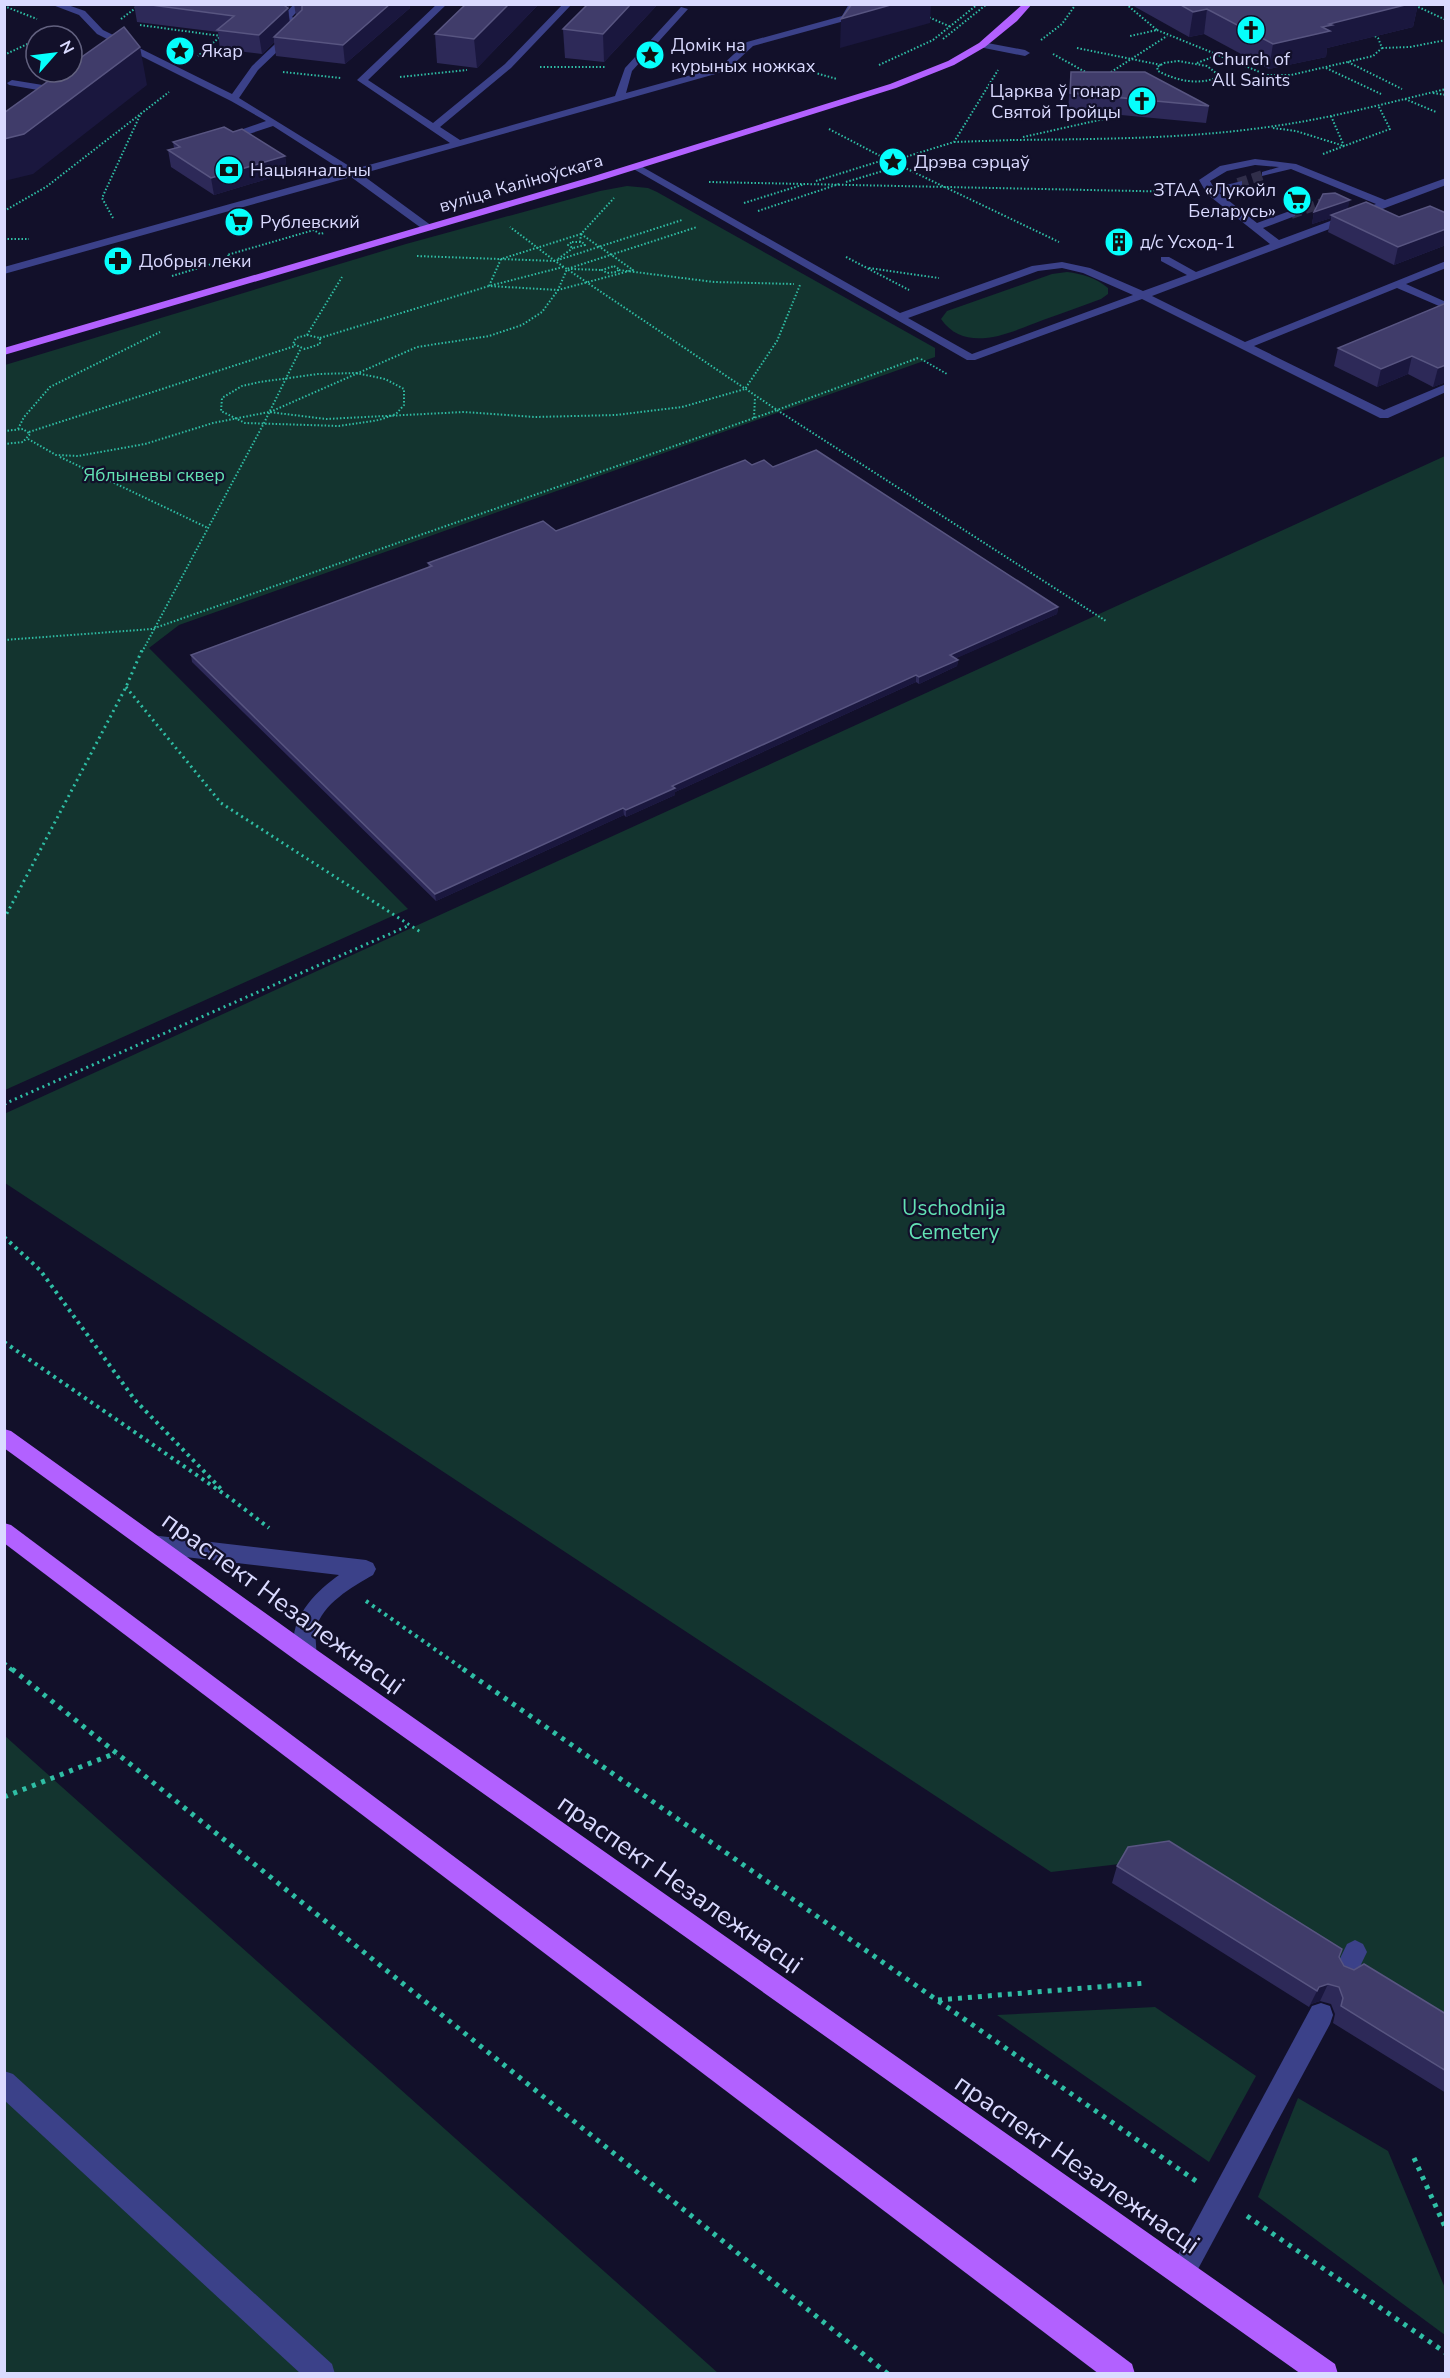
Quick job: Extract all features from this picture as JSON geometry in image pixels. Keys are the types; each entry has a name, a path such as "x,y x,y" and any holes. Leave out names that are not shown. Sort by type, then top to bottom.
{"main road":[{"name":"вуліца Каліноўскага","path":"4,352 635,167 893,86 951,63 982,45 1014,19 1028,4"},
{"name":"праспект Незалежнасці","path":"4,1437 306,1656 1325,2373"},
{"path":"4,1531 1122,2373"}],"street":[{"path":"54,4 82,13 100,32 234,99 274,122 353,173 428,228"},
{"path":"82,13 93,4"},
{"path":"234,99 255,68 300,25 286,18 300,4"},
{"path":"443,4 362,80 459,144"},
{"path":"434,127 508,66 568,4"},
{"path":"4,271 723,69 750,44 845,18 854,4"},
{"path":"619,99 628,70 684,9"},
{"path":"982,45 1025,53"},
{"path":"12,83 62,90 52,97"},
{"path":"228,138 274,122"},
{"path":"1278,245 1211,192 1204,180 1216,170 1246,161 1292,165 1386,204"},
{"path":"1266,174 1292,165"},
{"path":"635,167 971,358 1446,182"},
{"path":"1211,192 1238,183"},
{"path":"1335,198 1355,191"},
{"path":"280,194 292,202"},
{"path":"1255,227 1291,214"},
{"path":"1165,260 1196,276"},
{"path":"1245,346 1446,264"},
{"path":"900,317 1036,268 1062,265 1086,270 1142,295 1384,415 1446,387"},
{"path":"1398,284 1446,306"},
{"path":"151,1544 366,1569 341,1583 318,1605 305,1631 306,1656"},
{"path":"1182,2273 1321,2015"},
{"path":"4,2083 321,2373"}],"path":[{"path":"126,23 117,22 141,4"},
{"path":"872,67 904,54 951,27 978,4"},
{"path":"954,142 996,70 1025,53 1062,24 1076,4"},
{"path":"1126,4 1157,30 1215,56 1267,75 1291,75 1373,57 1382,48 1410,47 1446,40"},
{"path":"1412,4 1446,20"},
{"path":"921,14 951,27"},
{"path":"135,24 221,36 191,61"},
{"path":"1130,36 1157,30"},
{"path":"1370,33 1378,39 1382,48"},
{"path":"1107,74 1167,35"},
{"path":"4,55 24,46"},
{"path":"1077,48 1092,54 1131,57 1161,64 1178,61 1197,63 1217,71 1220,76 1203,82 1163,74 1158,71 1161,64"},
{"path":"1053,54 1090,75"},
{"path":"1197,63 1215,56"},
{"path":"1348,62 1402,89"},
{"path":"1325,67 1381,94"},
{"path":"1154,77 1163,74"},
{"path":"4,211 46,187 187,75"},
{"path":"829,83 841,80"},
{"path":"768,216 742,203 954,142 1138,138 1266,128 1331,116 1446,89"},
{"path":"1430,93 1446,95"},
{"path":"1405,98 1436,112"},
{"path":"1325,153 1390,129 1378,105"},
{"path":"122,238 102,198 141,113"},
{"path":"1331,116 1344,146"},
{"path":"1013,140 1104,119"},
{"path":"822,126 885,160"},
{"path":"1266,128 1296,131 1344,146"},
{"path":"899,159 904,162 901,166"},
{"path":"885,160 883,164 886,166 897,167"},
{"path":"758,211 901,166 1057,241 1047,244"},
{"path":"712,187 702,182 944,185 1193,192"},
{"path":"489,286 501,259 581,234 618,193"},
{"path":"555,261 686,219"},
{"path":"504,223 563,267 745,389 1106,621"},
{"path":"56,455 78,456 145,444 177,433 269,412 417,347 489,336 522,325 542,312 558,290 567,269 700,226"},
{"path":"165,278 232,258 227,255 314,230 320,234 328,231"},
{"path":"580,242 581,234"},
{"path":"581,234 633,270"},
{"path":"4,239 40,238"},
{"path":"573,248 569,244 580,242 585,244 584,246"},
{"path":"555,261 573,248 584,246 594,249"},
{"path":"846,257 917,294"},
{"path":"602,270 611,266 619,270"},
{"path":"295,346 293,340 307,335 320,338 489,286 563,267"},
{"path":"307,335 347,268"},
{"path":"866,268 943,278"},
{"path":"269,412 326,419 464,412 535,417 616,415 682,407 745,389 777,341 800,285 714,282 633,270 619,270 612,273 602,270 567,269"},
{"path":"489,286 558,290 633,270"},
{"path":"18,429 24,417 50,387 168,328"},
{"path":"4,431 18,429 29,432 295,346 301,348 318,346 321,342 320,338"},
{"path":"4,919 126,687 152,629 264,423 301,348"},
{"path":"909,351 947,374"},
{"path":"4,640 152,629 777,410 918,358"},
{"path":"318,374 356,374 385,379 397,384 404,389 404,405 396,414 380,420 339,426 245,423 221,411 222,398 242,386 318,374"},
{"path":"754,418 756,396"},
{"path":"28,439 29,432"},
{"path":"5,445 28,439 56,455 208,528"},
{"path":"126,687 221,803 422,933"},
{"path":"4,1104 411,925"},
{"path":"4,1237 40,1270 135,1400 230,1498"},
{"path":"4,1342 230,1498 314,1563"},
{"path":"341,1583 1446,2353"},
{"path":"4,1663 888,2373"},
{"path":"4,1797 116,1752"},
{"path":"938,2000 1146,1983"},
{"path":"1414,2158 1446,2229"}],"green space":[{"name":"Яблыневы сквер","path":"627,186 648,188 657,192 935,348 935,357 179,625 149,648 408,909 5,1090 5,365 406,244 600,191"},
{"path":"1067,272 1084,275 1099,282 1108,288 1108,294 1101,299 989,338 963,336 951,330 941,319 947,311 1052,274"},
{"name":"Uschodnija Cemetery","path":"1445,456 1445,2036 1163,1859 1051,1872 5,1183 4,1114"},
{"path":"4,1735 25,1754 718,2373 5,2373"},
{"path":"1155,2007 1256,2076 1209,2162 997,2015"},
{"path":"1298,2098 1388,2151 1445,2288 1445,2335 1258,2197"}],"building":[{"path":"144,4 282,4 288,8 259,35 217,30 234,16"},
{"path":"302,4 390,4 343,45 274,37 302,10"},
{"path":"466,4 509,4 474,39 435,34"},
{"path":"588,4 631,4 603,34 563,29"},
{"path":"852,4 894,4 841,19"},
{"path":"1179,4 1409,4 1322,27 1330,31 1273,44 1207,9 1193,12"},
{"path":"124,27 140,47 24,134 4,139 4,113 44,84 84,84 84,55"},
{"path":"1071,72 1145,72 1209,106 1070,93"},
{"path":"224,127 233,132 242,129 285,156 211,178 168,150 180,147 173,142"},
{"path":"1335,193 1350,200 1314,212 1323,194"},
{"path":"1366,202 1399,217 1430,206 1446,213 1446,229 1398,247 1331,215"},
{"path":"1446,303 1446,365 1438,368 1412,356 1381,369 1338,348"},
{"path":"816,450 1058,607 950,655 958,660 919,677 916,675 672,786 675,788 626,810 623,808 435,894 191,655 432,566 428,563 543,521 556,531 745,460 752,465 764,460 773,467"},
{"path":"1169,1841 1342,1949 1339,1957 1344,1966 1354,1970 1364,1964 1446,2014 1446,2071 1341,2006 1343,1998 1339,1987 1328,1984 1319,1987 1317,1991 1117,1866 1128,1847"}],"tunnel":[{"path":"1238,183 1266,174"},
{"path":"1291,214 1325,202"}],"place":[{"name":"Church of All Saints","path":"1251,30"},
{"name":"Якар","path":"180,51"},
{"name":"Домік на курыных ножках","path":"650,55"},
{"name":"Царква ў гонар Святой Тройцы","path":"1142,101"},
{"name":"Дрэва сэрцаў","path":"893,162"},
{"name":"Нацыянальны","path":"229,170"},
{"name":"ЗТАА «Лукойл Беларусь»","path":"1297,200"},
{"name":"Рублевский","path":"239,222"},
{"name":"д/с Усход-1","path":"1119,242"},
{"name":"Добрыя леки","path":"118,261"}]}
